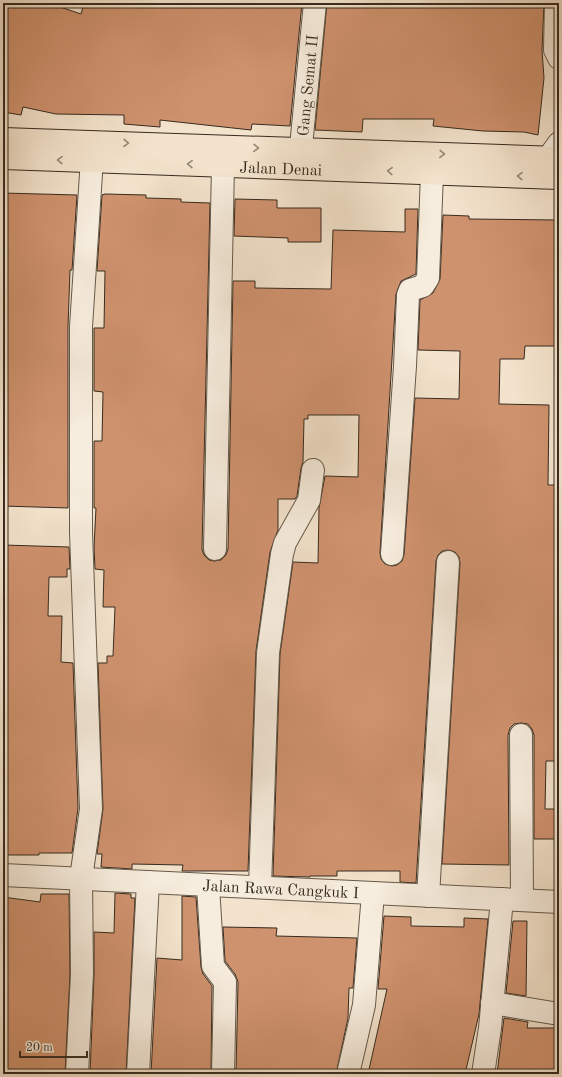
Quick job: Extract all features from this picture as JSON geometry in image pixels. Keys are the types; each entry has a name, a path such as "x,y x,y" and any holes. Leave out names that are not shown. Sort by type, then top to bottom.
{"main road":[{"name":"Jalan Denai","path":"3,139 93,151 223,165 300,158 432,173 554,163"},
{"name":"Jalan Denai","path":"3,158 93,151 300,158 554,163"}],"street":[{"name":"Gang Semat II","path":"300,158 315,3"},
{"path":"556,3 555,50 559,58"},
{"path":"77,1074 82,974 81,878 91,809 81,532 81,327 93,151"},
{"path":"215,549 223,165"},
{"path":"392,554 405,366 408,295 410,290 423,286 428,278 432,173"},
{"path":"260,887 268,653 282,554 285,543 309,500 313,470"},
{"path":"428,896 448,562"},
{"path":"483,1074 492,1003 512,900 521,735"},
{"name":"Jalan Rawa Cangkuk I","path":"3,875 559,902"},
{"path":"138,1074 148,882"},
{"path":"208,886 213,966 225,982 223,1074"},
{"path":"348,1074 364,1005 373,893"},
{"path":"492,1003 559,1014"}],"building":[{"path":"3,3 48,3 81,14 84,3 302,3 290,126 252,124 251,130 160,120 160,127 124,124 124,115 56,114 23,107 21,115 3,112"},
{"path":"327,3 544,3 542,50 544,78 538,135 524,132 483,131 433,126 434,119 363,119 362,132 315,130"},
{"path":"3,193 77,195 72,270 70,270 68,327 68,508 3,506"},
{"path":"102,195 146,195 146,198 181,199 181,202 210,203 202,549 204,555 209,560 214,561 221,560 226,555 228,549 233,281 255,281 255,288 331,289 333,230 405,232 405,209 418,209 416,274 401,281 396,294 380,553 381,559 385,564 392,566 397,565 402,561 404,555 415,398 459,399 460,351 418,350 420,300 433,293 440,279 443,215 469,216 469,219 559,220 556,346 525,346 524,359 500,359 499,404 549,405 548,485 559,485 559,761 546,761 545,809 559,809 559,839 534,839 534,735 528,724 514,724 510,728 508,735 509,865 442,864 460,563 459,557 455,552 448,550 442,551 438,555 436,561 416,883 400,882 400,871 337,871 337,876 273,876 280,654 293,562 318,563 319,508 325,476 358,477 359,415 308,415 308,419 304,419 303,462 297,496 295,499 278,499 278,530 270,552 256,651 248,871 182,871 183,865 132,864 132,869 101,867 102,854 97,854 103,809 98,663 107,663 107,656 113,656 115,607 103,607 104,570 95,569 94,547 96,508 94,508 94,441 102,441 103,392 94,391 94,328 104,328 105,271 97,271"},
{"path":"235,199 277,200 277,208 321,208 321,242 288,242 288,238 234,236"},
{"path":"3,545 69,547 70,569 67,569 67,577 49,577 48,616 62,616 61,662 73,663 78,808 72,853 3,855"},
{"path":"115,893 131,894 131,898 135,898 126,1074 90,1074 94,975 94,932 114,933"},
{"path":"41,894 69,894 70,974 65,1074 3,1074 3,897 40,902"},
{"path":"182,896 196,897 201,967 203,974 212,986 211,1074 151,1074 157,958 182,960"},
{"path":"384,916 411,917 411,926 464,927 464,918 488,919 479,1014 465,1074 368,1074 387,989 378,989"},
{"path":"513,921 527,921 526,996 506,993"},
{"path":"223,927 277,928 276,936 357,938 353,988 349,988 348,1018 336,1074 236,1074 238,982 235,974 225,961"},
{"path":"504,1018 528,1022 527,1028 559,1028 559,1074 497,1074"}]}
